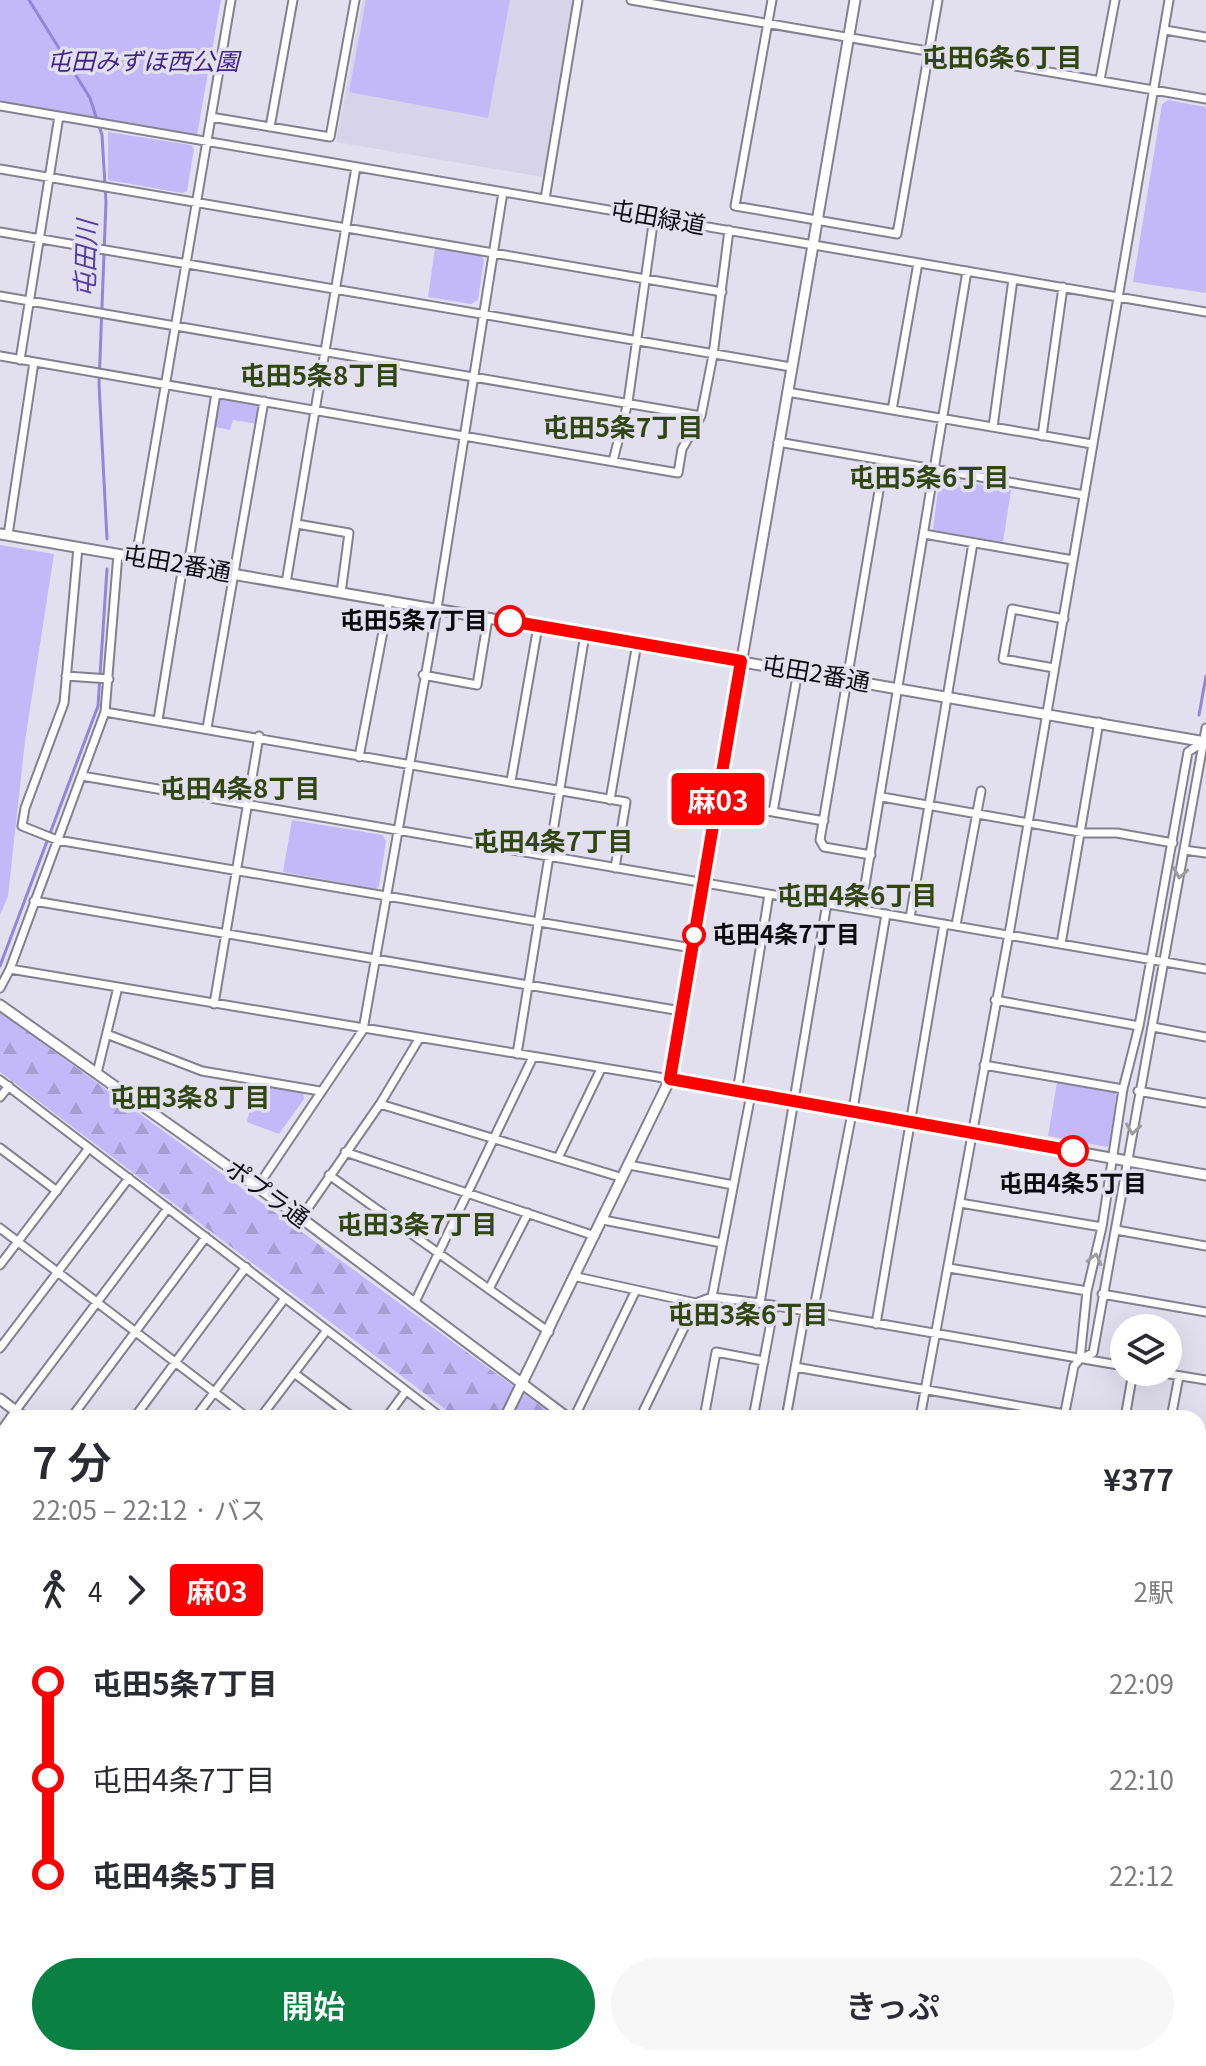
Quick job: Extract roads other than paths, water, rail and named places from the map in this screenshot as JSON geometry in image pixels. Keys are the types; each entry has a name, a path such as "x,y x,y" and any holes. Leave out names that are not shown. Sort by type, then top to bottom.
{"street":[{"path":"136,557 231,0"},
{"path":"270,127 293,0"},
{"path":"211,117 330,137 355,0"},
{"path":"545,199 578,0"},
{"path":"631,0 1206,99"},
{"path":"772,0 735,206 897,234 938,0"},
{"path":"509,1410 577,1277 670,1079 855,0"},
{"path":"1100,80 1115,0"},
{"path":"922,1410 1064,619 1169,0"},
{"path":"1165,30 1206,37"},
{"path":"0,106 59,116 37,238 20,360"},
{"name":"屯田緑道","path":"59,116 1206,312"},
{"path":"286,583 356,167"},
{"path":"0,169 722,292"},
{"path":"258,1186 363,1030 410,765 503,192"},
{"path":"613,461 628,402 638,342 643,278 654,217"},
{"path":"0,356 678,473 682,449 701,416 713,355 729,230"},
{"path":"0,232 791,367"},
{"path":"892,410 918,263"},
{"path":"861,909 967,271"},
{"path":"993,427 1013,279"},
{"path":"1042,436 1063,287"},
{"path":"0,296 701,416"},
{"path":"4,534 34,362"},
{"path":"787,392 1092,444"},
{"path":"158,720 216,393"},
{"path":"207,728 264,401"},
{"path":"778,442 1084,495"},
{"path":"871,855 824,847 820,840 884,461"},
{"path":"297,524 349,533 341,593"},
{"name":"屯田2番通","path":"4,534 1205,742"},
{"path":"924,534 1073,560"},
{"path":"910,918 973,543"},
{"path":"78,547 64,703 22,826 57,840 692,948"},
{"path":"0,988 10,969 105,712 118,554"},
{"path":"359,757 389,600"},
{"path":"1054,668 1003,659 1012,609 1064,619"},
{"path":"423,675 477,685 488,618"},
{"path":"511,781 538,626"},
{"path":"517,1054 585,634"},
{"path":"610,800 637,643"},
{"path":"773,812 798,671"},
{"path":"66,676 109,679"},
{"path":"105,712 259,736 359,757 626,802 615,868"},
{"path":"1061,944 1099,722"},
{"path":"1066,1410 1074,1366 1093,1353 1206,728"},
{"path":"214,1004 259,736"},
{"path":"1080,1359 1087,1291 1102,1227 1123,1089 1139,1026 1189,749 1205,742"},
{"path":"82,776 1206,969"},
{"path":"956,925 981,791"},
{"path":"882,797 1079,832 1173,843"},
{"path":"717,802 824,821"},
{"path":"1184,850 1206,853"},
{"path":"737,1092 769,894"},
{"path":"34,901 681,1011"},
{"path":"760,1303 827,903"},
{"path":"787,1410 854,1103 886,914"},
{"path":"876,1324 944,924"},
{"path":"10,969 670,1079 1206,1175"},
{"path":"97,1073 109,1035 118,987"},
{"path":"995,1000 1139,1026"},
{"name":"ポプラ通","path":"0,1005 258,1186 560,1410"},
{"path":"1153,1027 1206,1037"},
{"path":"109,1035 202,1071 320,1091"},
{"path":"301,1218 380,1104 419,1039"},
{"path":"414,1304 533,1057"},
{"path":"984,1065 1123,1089"},
{"path":"558,1158 601,1069"},
{"path":"0,1080 431,1410"},
{"path":"0,1097 9,1086"},
{"path":"1138,1091 1206,1103"},
{"path":"712,1297 751,1094"},
{"path":"380,1104 623,1178"},
{"path":"0,1148 57,1191"},
{"path":"0,1265 89,1148"},
{"path":"345,1152 595,1236"},
{"path":"629,1165 733,1185"},
{"path":"329,1175 549,1332"},
{"path":"0,1348 129,1178"},
{"path":"960,1203 1102,1227"},
{"path":"16,1410 168,1208"},
{"path":"489,1289 528,1213"},
{"path":"603,1220 722,1243"},
{"path":"0,1228 238,1410"},
{"path":"1116,1230 1206,1246"},
{"path":"77,1410 206,1237"},
{"path":"140,1410 246,1267"},
{"path":"949,1268 1087,1291"},
{"path":"577,1277 696,1303 712,1297 760,1303 1110,1364"},
{"path":"575,1410 636,1290"},
{"path":"1102,1294 1206,1312"},
{"path":"201,1410 285,1298"},
{"path":"644,1410 696,1303"},
{"path":"755,1410 774,1306"},
{"path":"266,1410 327,1330"},
{"path":"705,1410 716,1352 764,1361"},
{"path":"795,1367 1034,1410"},
{"path":"294,1373 343,1410"},
{"path":"1182,1376 1206,1380"},
{"path":"1126,1410 1131,1386"},
{"path":"1173,1410 1177,1386"},
{"path":"392,1410 406,1391"}],"waterway":[{"name":"屯田川","path":"29,0 90,98 102,135 106,202 99,384 107,539"},
{"name":"屯田川","path":"0,966 98,706 107,569"},
{"path":"1199,715 1206,676"}],"place":[{"name":"屯田5条7丁目","path":"510,621"},
{"name":"屯田4条7丁目","path":"694,935"},
{"name":"屯田4条5丁目","path":"1073,1151"}],"district":[{"name":"屯田6条6丁目","path":"1002,58"},
{"name":"屯田5条8丁目","path":"320,376"},
{"name":"屯田5条7丁目","path":"623,428"},
{"name":"屯田5条6丁目","path":"929,478"},
{"name":"屯田4条8丁目","path":"240,789"},
{"name":"屯田4条7丁目","path":"553,842"},
{"name":"屯田4条6丁目","path":"857,896"},
{"name":"屯田3条8丁目","path":"190,1098"},
{"name":"屯田3条7丁目","path":"417,1225"},
{"name":"屯田3条6丁目","path":"748,1315"}],"park label":[{"name":"屯田みずほ西公園","path":"143,62"}]}
